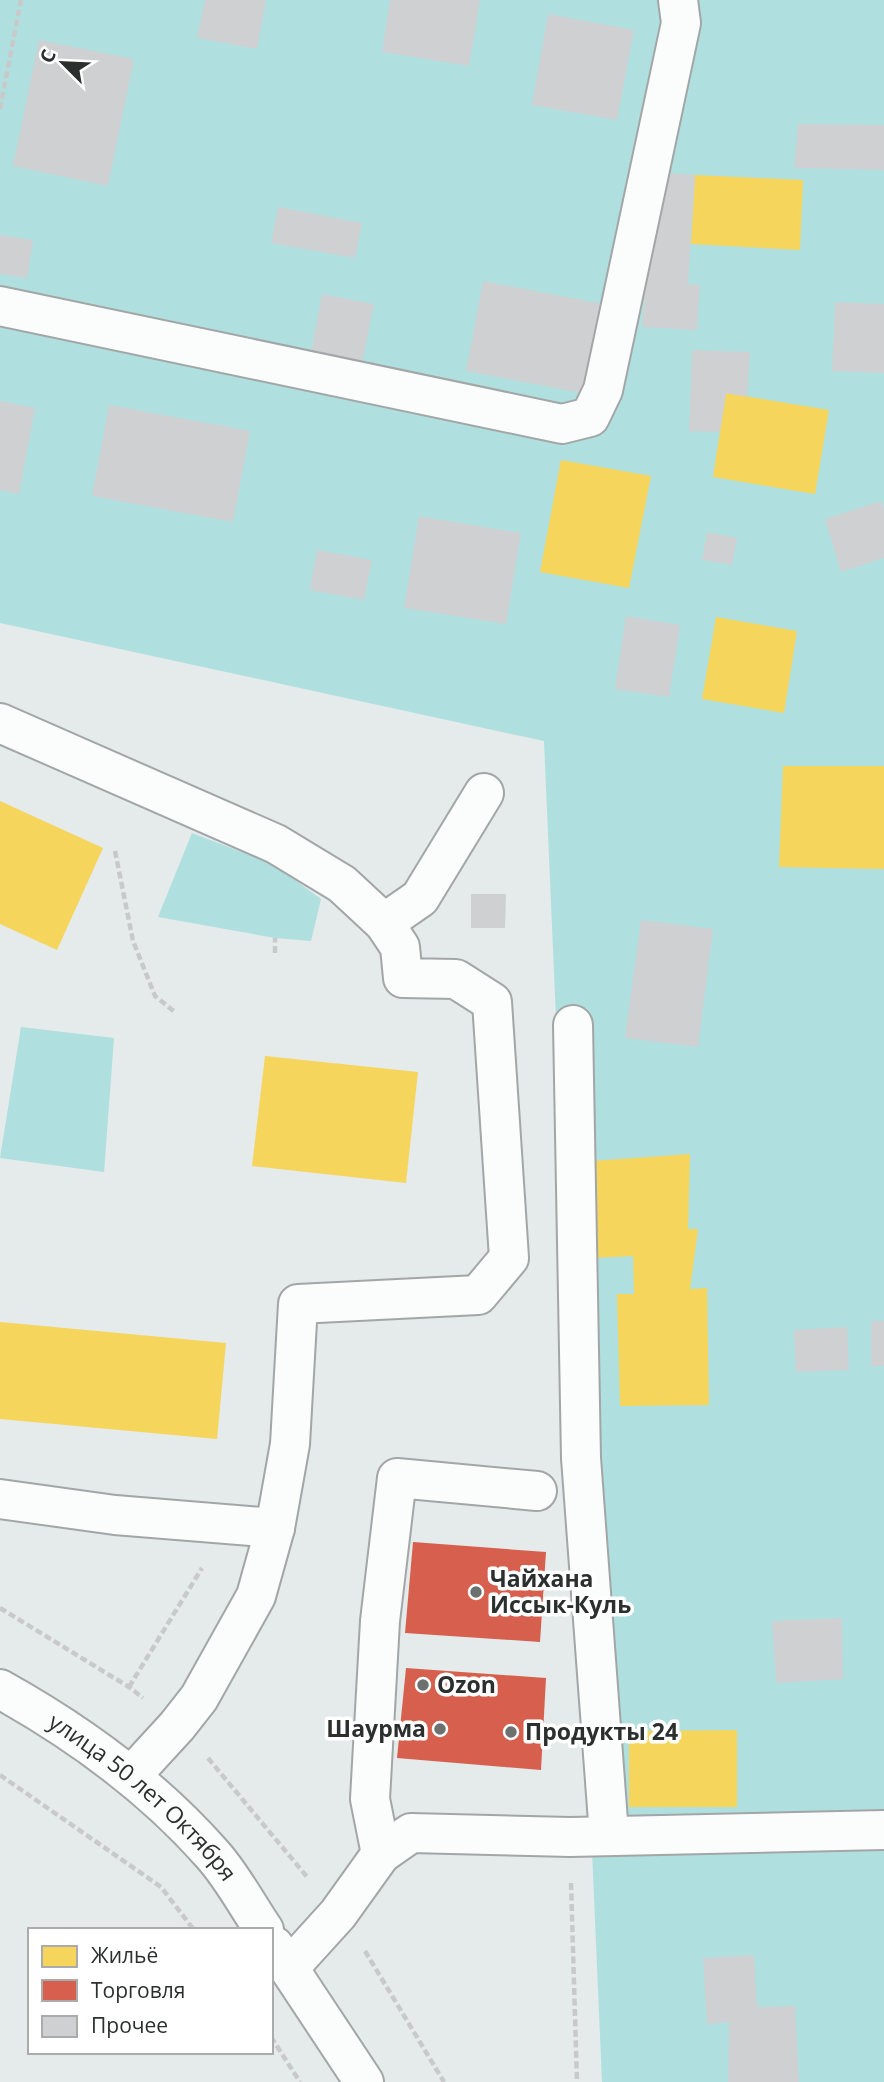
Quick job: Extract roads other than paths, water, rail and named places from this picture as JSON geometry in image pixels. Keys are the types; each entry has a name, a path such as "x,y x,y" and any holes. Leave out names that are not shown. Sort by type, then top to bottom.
{"street":[{"path":"0,306 562,424 590,417 603,390 681,23 678,0"},
{"path":"0,723 276,845 342,884 384,923 400,947 403,978 456,979 492,1002 509,1258 478,1295 298,1304 290,1444 275,1528 256,1596 199,1698 132,1775"},
{"path":"384,923 420,898 484,793"},
{"path":"573,1025 581,1458 609,1835"},
{"path":"381,1854 370,1799 380,1621 397,1478 537,1491"},
{"path":"0,1499 116,1515 275,1528"},
{"name":"улица 50 лет Октября","path":"0,1689 32,1707 132,1775 214,1856 263,1928"},
{"path":"364,2082 280,1954 338,1914 381,1854 411,1833 570,1837 884,1830"}],"place":[{"name":"Чайхана Иссык-Куль","path":"476,1592"},
{"name":"Ozon","path":"423,1685"},
{"name":"Шаурма","path":"440,1729"},
{"name":"Продукты 24","path":"511,1732"}]}
